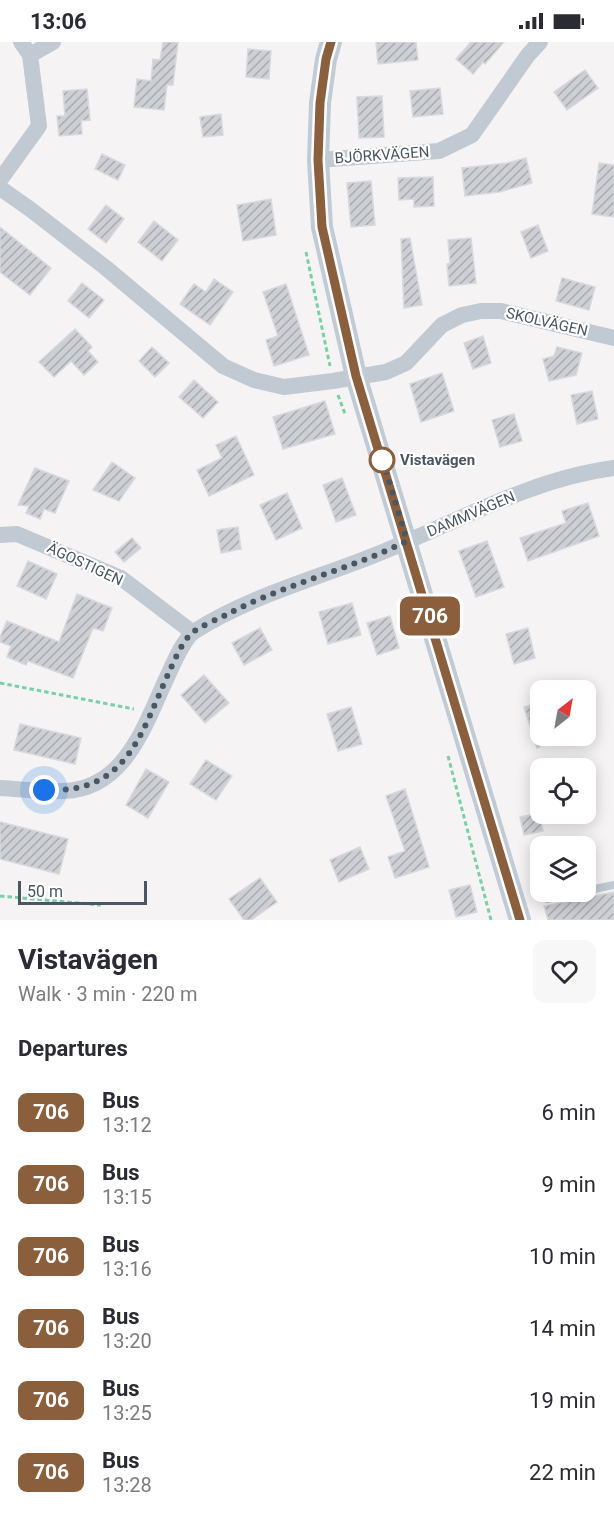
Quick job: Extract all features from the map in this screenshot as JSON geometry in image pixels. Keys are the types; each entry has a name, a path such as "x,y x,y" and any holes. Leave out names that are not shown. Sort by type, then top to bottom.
{"street":[{"path":"0,180 39,126 25,49 53,42"},
{"path":"331,42 326,59 320,103 318,160 322,227 356,376 520,920"},
{"name":"BJÖRKVÄGEN","path":"318,160 439,151 472,135 528,55 540,42"},
{"path":"0,188 30,208 223,366 254,380 284,387 356,376"},
{"name":"SKOLVÄGEN","path":"356,376 386,372 406,363 442,325 462,315 481,311 501,311 614,338"},
{"name":"DAMMVÄGEN","path":"192,632 246,604 407,541 509,496 589,471 614,468"},
{"name":"ÄGOSTIGEN","path":"0,535 17,534 121,578 192,632"},
{"path":"0,788 65,791 92,785 114,771 131,753 176,658 192,632"}],"lane":[{"path":"596,889 614,885"}],"path":[{"path":"0,683 150,713"},
{"path":"0,896 101,905"}],"building":[{"path":"163,42 178,42 173,85 167,85 164,110 134,107 137,79 151,81 153,59 160,60"},
{"path":"376,42 416,42 418,60 378,64"},
{"path":"471,42 504,42 473,74 456,59"},
{"path":"248,49 271,51 269,79 246,77"},
{"path":"585,70 598,88 567,110 554,92"},
{"path":"440,88 443,114 413,117 410,91"},
{"path":"87,89 90,120 81,121 82,134 59,136 57,116 65,116 63,91"},
{"path":"382,96 384,137 359,138 357,97"},
{"path":"221,114 223,135 203,137 200,117"},
{"path":"102,154 125,165 118,180 95,169"},
{"path":"526,158 532,183 499,192 465,196 462,168 507,163"},
{"path":"599,163 614,165 614,217 592,214"},
{"path":"433,177 434,206 414,207 414,199 399,200 398,178"},
{"path":"371,181 375,225 351,227 347,183"},
{"path":"271,199 276,235 243,241 237,205"},
{"path":"106,205 124,219 106,243 88,229"},
{"path":"154,221 178,240 162,261 138,242"},
{"path":"538,225 548,251 531,258 521,232"},
{"path":"0,227 51,268 30,295 0,272"},
{"path":"410,238 422,305 404,308 401,239"},
{"path":"471,238 476,283 449,286 448,240"},
{"path":"562,278 595,287 589,310 556,301"},
{"path":"214,279 233,292 210,325 180,304 194,284 206,292"},
{"path":"82,283 104,300 89,318 68,301"},
{"path":"286,284 309,355 274,366 266,340 278,336 263,292"},
{"path":"75,329 92,347 88,351 98,362 84,375 71,361 54,377 39,362"},
{"path":"483,336 491,363 473,369 464,343"},
{"path":"152,347 169,363 155,377 139,361"},
{"path":"557,347 582,353 576,375 549,381 543,359 554,356"},
{"path":"442,373 454,411 421,422 410,384"},
{"path":"194,380 218,402 203,418 179,397"},
{"path":"592,391 598,419 577,424 571,395"},
{"path":"325,401 335,434 283,449 273,417"},
{"path":"514,414 522,441 500,447 492,420"},
{"path":"236,436 254,475 209,496 197,470 222,458 216,445"},
{"path":"112,462 135,478 119,501 93,490"},
{"path":"35,468 69,481 55,513 44,509 40,519 26,513 29,506 18,505"},
{"path":"342,478 356,515 336,522 323,485"},
{"path":"287,493 302,528 276,540 260,505"},
{"path":"588,503 599,536 528,561 520,538 566,523 562,511"},
{"path":"238,527 241,549 221,553 217,530"},
{"path":"132,538 141,548 124,562 115,552"},
{"path":"487,541 504,587 476,597 459,551"},
{"path":"28,561 57,574 46,599 17,586"},
{"path":"77,594 112,608 103,631 93,628 73,678 28,661 26,665 7,657 11,646 0,642 0,637 7,621 59,642"},
{"path":"352,603 361,635 328,644 319,612"},
{"path":"390,616 399,648 377,655 367,623"},
{"path":"260,628 272,650 244,665 232,643"},
{"path":"528,628 535,658 514,664 506,634"},
{"path":"204,675 229,703 205,723 181,695"},
{"path":"530,705 530,726 524,707"},
{"path":"351,707 362,744 338,751 327,714"},
{"path":"20,724 81,738 75,764 14,750"},
{"path":"206,760 232,776 216,800 190,784"},
{"path":"146,769 169,782 148,818 126,805"},
{"path":"405,789 429,867 395,878 388,857 405,851 386,796"},
{"path":"530,815 530,824 541,824 543,831 524,835 520,817"},
{"path":"0,822 68,839 59,874 0,859"},
{"path":"360,847 369,869 339,882 330,860"},
{"path":"260,878 277,902 251,920 244,920 229,899"},
{"path":"470,885 477,912 456,917 449,890"},
{"path":"614,892 614,920 548,920 544,906 564,902 596,902 596,896"}],"bus line":[{"name":"706","path":"331,42 326,59 320,103 318,160 322,227 356,376 520,920"}],"place":[{"name":"Vistavägen","path":"382,460"}],"route":[{"path":"44,790 65,791 92,785 114,771 131,753 176,658 192,632 246,604 407,541 382,458 382,460"}]}
